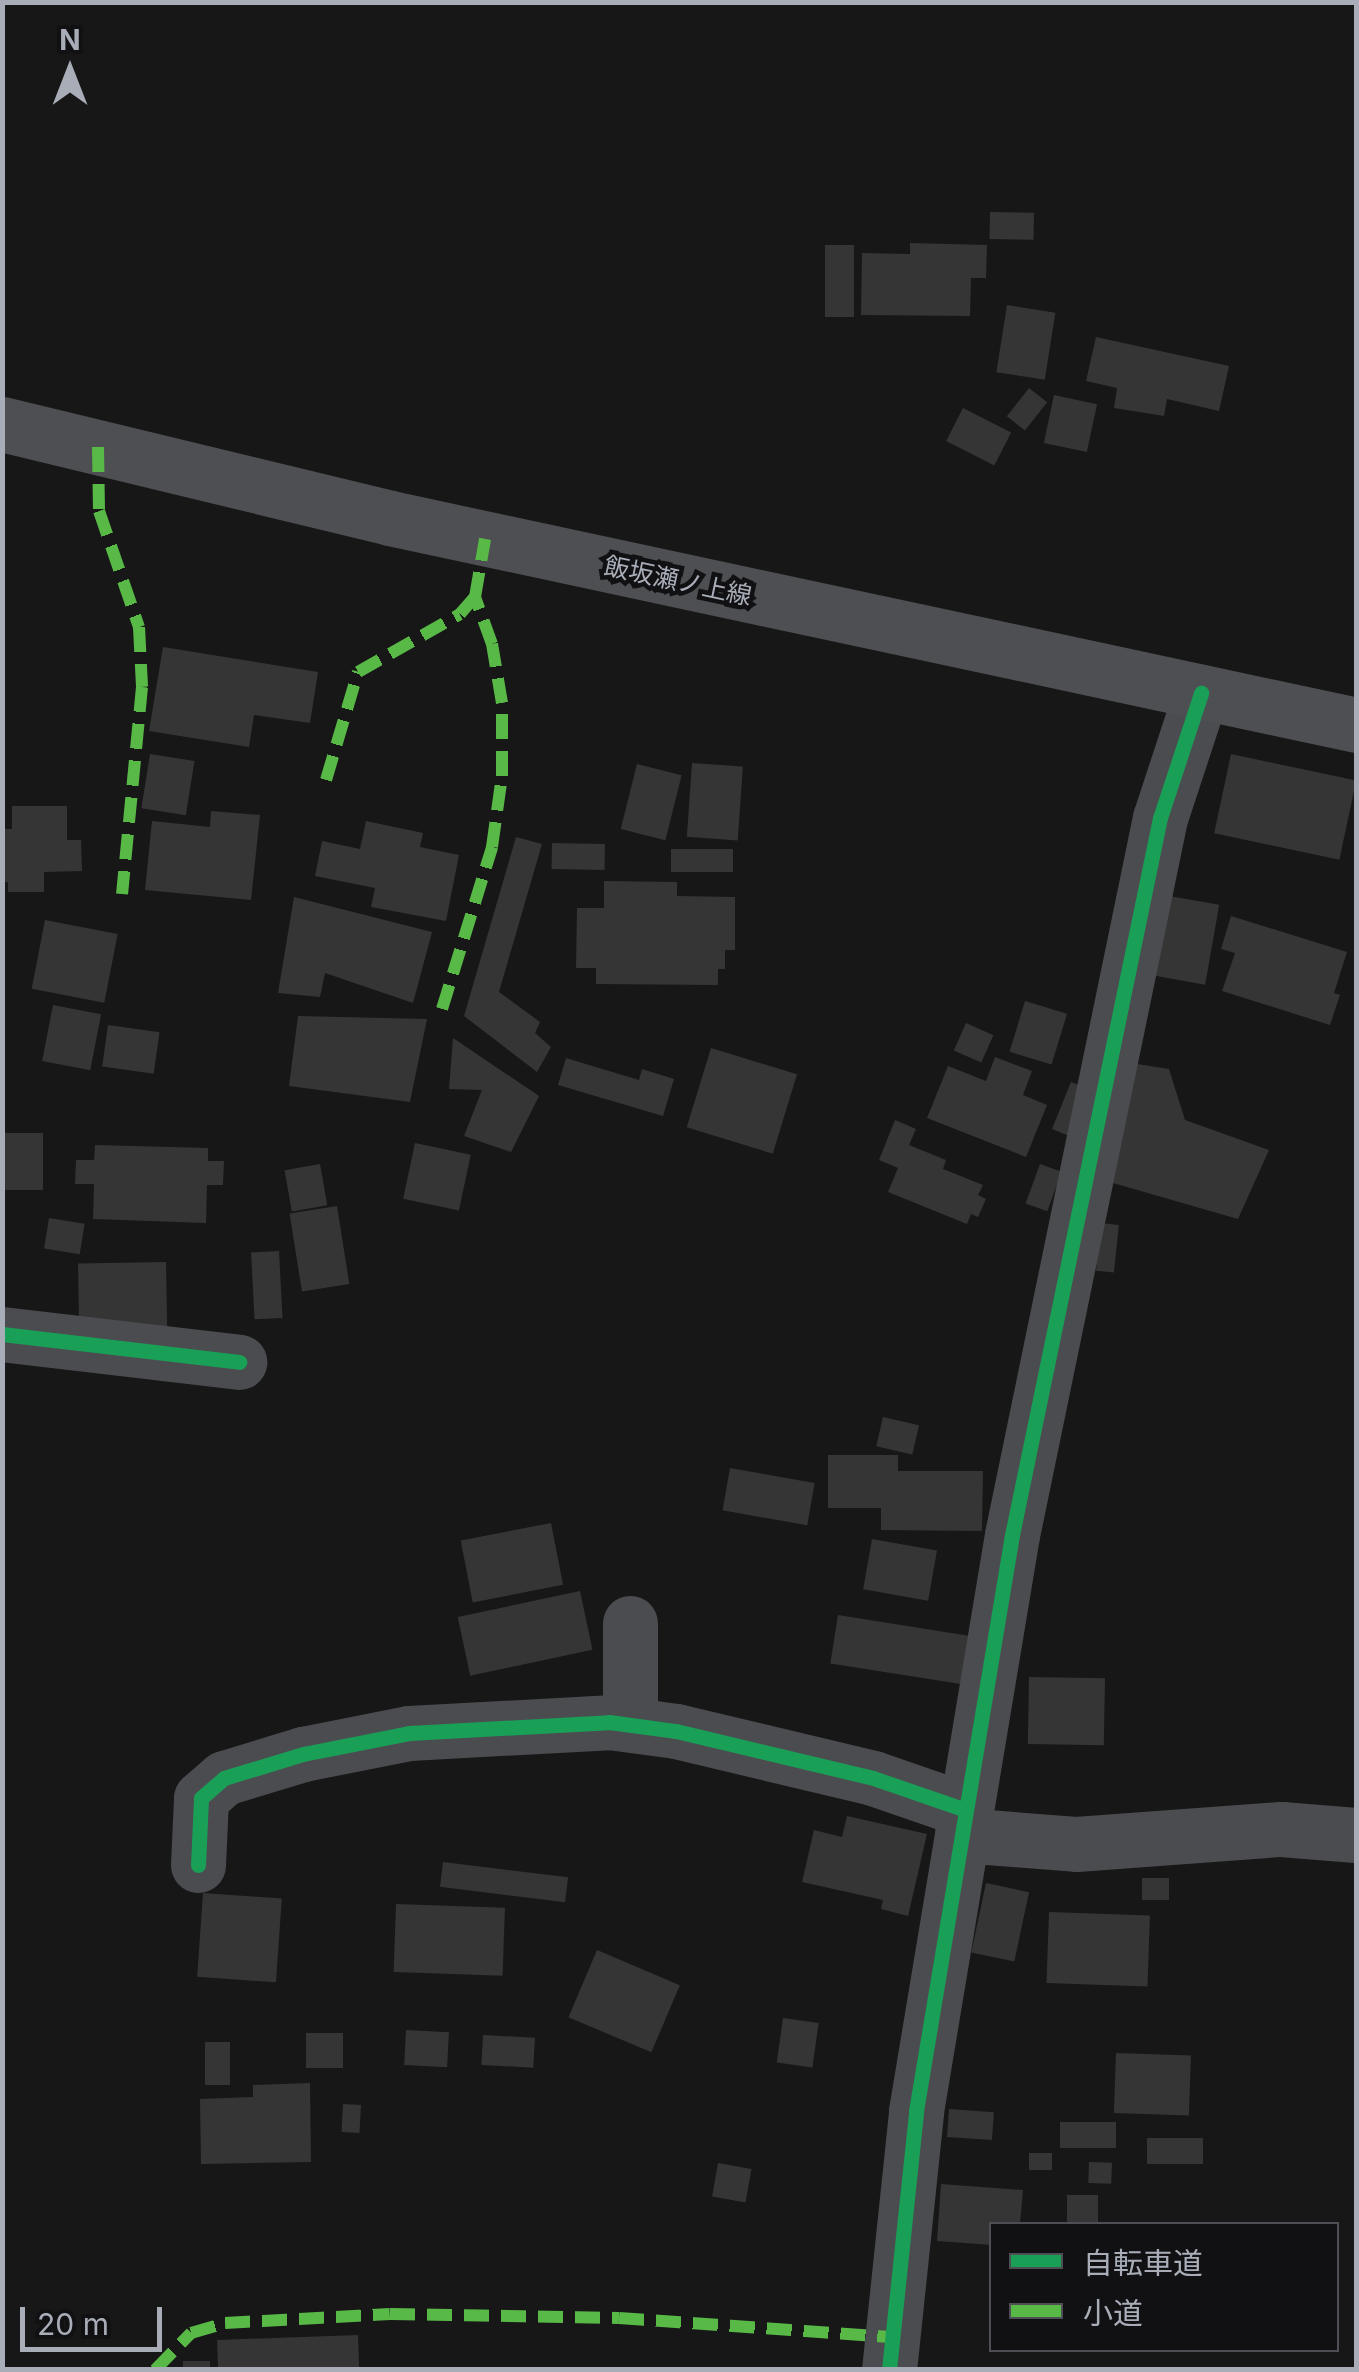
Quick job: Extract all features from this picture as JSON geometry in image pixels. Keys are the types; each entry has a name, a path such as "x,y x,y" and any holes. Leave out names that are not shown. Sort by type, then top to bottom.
{"main road":[{"name":"飯坂瀬ノ上線","path":"2,424 390,518 1356,725"}],"street":[{"path":"890,2370 916,2111 1012,1535 1160,818 1201,693"},
{"path":"2,1334 239,1362"},
{"path":"630,1623 630,1724"},
{"path":"198,1864 201,1798 224,1778 303,1754 410,1733 547,1724 630,1724 676,1730 855,1774 964,1822 1076,1844 1281,1829 1356,1835"}],"building":[{"path":"990,212 1034,213 1034,240 990,239"},
{"path":"910,243 987,245 986,278 971,278 970,316 861,315 862,253 910,254"},
{"path":"825,245 854,245 854,317 825,317"},
{"path":"1007,305 1055,313 1045,380 996,372"},
{"path":"1096,337 1229,366 1219,411 1167,399 1164,416 1114,408 1117,388 1086,381"},
{"path":"1029,388 1047,402 1025,431 1007,416"},
{"path":"1054,395 1097,404 1087,452 1044,443"},
{"path":"963,408 1011,433 994,465 946,441"},
{"path":"163,647 318,672 310,723 254,715 249,747 149,731"},
{"path":"150,754 194,761 186,815 141,808"},
{"path":"1231,754 1356,781 1339,860 1214,833"},
{"path":"692,763 743,767 738,840 687,837"},
{"path":"637,764 682,775 665,840 621,829"},
{"path":"12,806 67,806 67,840 81,840 82,871 44,872 44,892 8,892 8,882 2,882 2,829 12,829"},
{"path":"211,811 260,815 251,900 145,890 152,821 210,827"},
{"path":"366,821 423,833 420,847 459,855 446,921 371,907 375,888 315,876 322,841 360,849"},
{"path":"516,837 542,844 499,992 540,1022 535,1033 551,1047 537,1072 464,1016"},
{"path":"552,843 605,844 605,870 552,869"},
{"path":"671,849 733,849 733,872 671,872"},
{"path":"604,881 677,882 677,896 735,897 735,950 725,950 725,969 718,969 718,985 596,984 596,968 576,968 577,908 604,908"},
{"path":"1169,896 1219,905 1205,985 1155,976"},
{"path":"294,897 432,932 413,1003 325,973 320,997 278,993"},
{"path":"1231,916 1347,952 1334,993 1340,995 1330,1025 1222,991 1235,953 1221,949"},
{"path":"45,920 118,934 104,1003 32,989"},
{"path":"1025,1001 1067,1014 1052,1065 1010,1052"},
{"path":"53,1005 101,1014 90,1070 42,1061"},
{"path":"298,1016 427,1019 410,1102 289,1086"},
{"path":"966,1023 993,1035 981,1063 954,1050"},
{"path":"108,1025 159,1032 154,1074 102,1067"},
{"path":"453,1038 539,1096 511,1152 464,1136 482,1090 449,1089"},
{"path":"711,1048 797,1074 773,1154 687,1127"},
{"path":"995,1057 1032,1071 1023,1095 1047,1105 1026,1157 927,1118 948,1066 986,1081"},
{"path":"566,1058 639,1080 642,1069 674,1079 663,1116 558,1085"},
{"path":"1131,1063 1169,1069 1185,1120 1269,1150 1238,1219 1113,1183"},
{"path":"1071,1082 1090,1089 1074,1138 1052,1129"},
{"path":"895,1120 916,1129 909,1145 946,1160 943,1169 983,1185 978,1195 986,1199 978,1217 971,1214 967,1224 888,1192 898,1168 879,1160"},
{"path":"2,1133 43,1133 43,1190 2,1190"},
{"path":"415,1143 471,1155 459,1211 403,1199"},
{"path":"95,1145 208,1148 208,1161 224,1161 223,1185 207,1185 206,1223 93,1219 94,1184 75,1184 76,1160 94,1160"},
{"path":"320,1164 327,1205 292,1212 285,1170"},
{"path":"1040,1164 1062,1172 1047,1211 1026,1203"},
{"path":"337,1206 349,1284 302,1292 290,1214"},
{"path":"49,1218 85,1224 80,1254 44,1249"},
{"path":"1101,1223 1119,1225 1114,1273 1096,1271"},
{"path":"279,1251 283,1318 255,1319 251,1252"},
{"path":"166,1262 167,1332 79,1334 78,1264"},
{"path":"883,1417 919,1425 912,1455 876,1446"},
{"path":"828,1455 898,1455 898,1471 983,1471 982,1531 881,1530 881,1508 828,1508"},
{"path":"730,1468 815,1483 807,1525 723,1510"},
{"path":"551,1523 563,1585 473,1602 461,1541"},
{"path":"872,1539 937,1550 928,1601 863,1589"},
{"path":"580,1591 592,1650 470,1676 458,1617"},
{"path":"838,1615 981,1638 974,1686 830,1663"},
{"path":"1029,1677 1105,1678 1104,1745 1028,1744"},
{"path":"847,1816 927,1834 908,1916 881,1909 883,1900 802,1882 814,1830 842,1837"},
{"path":"443,1862 568,1877 565,1902 440,1887"},
{"path":"1142,1878 1169,1878 1169,1900 1142,1900"},
{"path":"986,1883 1029,1892 1014,1962 971,1952"},
{"path":"203,1893 282,1899 276,1982 197,1977"},
{"path":"396,1904 505,1908 503,1976 394,1972"},
{"path":"1049,1912 1150,1916 1147,1986 1047,1983"},
{"path":"597,1950 680,1985 651,2052 568,2017"},
{"path":"783,2018 819,2023 812,2068 777,2063"},
{"path":"406,2030 449,2032 447,2067 404,2065"},
{"path":"306,2033 343,2033 343,2068 306,2068"},
{"path":"483,2035 535,2038 533,2068 481,2065"},
{"path":"205,2042 230,2042 230,2085 205,2085"},
{"path":"1116,2053 1191,2056 1189,2116 1114,2113"},
{"path":"310,2083 311,2162 201,2164 200,2099 253,2097 253,2085"},
{"path":"343,2104 361,2105 360,2133 342,2132"},
{"path":"949,2109 994,2112 992,2140 947,2137"},
{"path":"1060,2122 1116,2122 1116,2148 1060,2148"},
{"path":"1147,2138 1203,2138 1203,2164 1147,2164"},
{"path":"1029,2153 1052,2153 1052,2170 1029,2170"},
{"path":"1089,2162 1112,2163 1111,2184 1088,2183"},
{"path":"718,2163 751,2169 746,2202 712,2196"},
{"path":"941,2184 1023,2190 1020,2222 989,2222 989,2245 937,2241"},
{"path":"1067,2195 1098,2195 1098,2222 1067,2222"},
{"path":"358,2335 359,2370 218,2370 217,2340"},
{"path":"183,2361 210,2361 210,2370 183,2370"}],"marked path":[{"path":"98,447 99,511 139,627 142,687 122,894"},
{"path":"442,1009 492,847 502,776 502,703 492,644 475,597 485,539"},
{"path":"326,780 358,672 460,614 475,597"},
{"path":"155,2370 191,2333 225,2323 390,2314 619,2318 893,2337"}],"cycle path":[{"path":"889,2370 916,2111 1012,1535 1160,818 1201,693"},
{"path":"2,1334 239,1362"},
{"path":"198,1865 201,1798 224,1778 303,1754 409,1733 609,1722 676,1731 873,1778 966,1810"}]}
